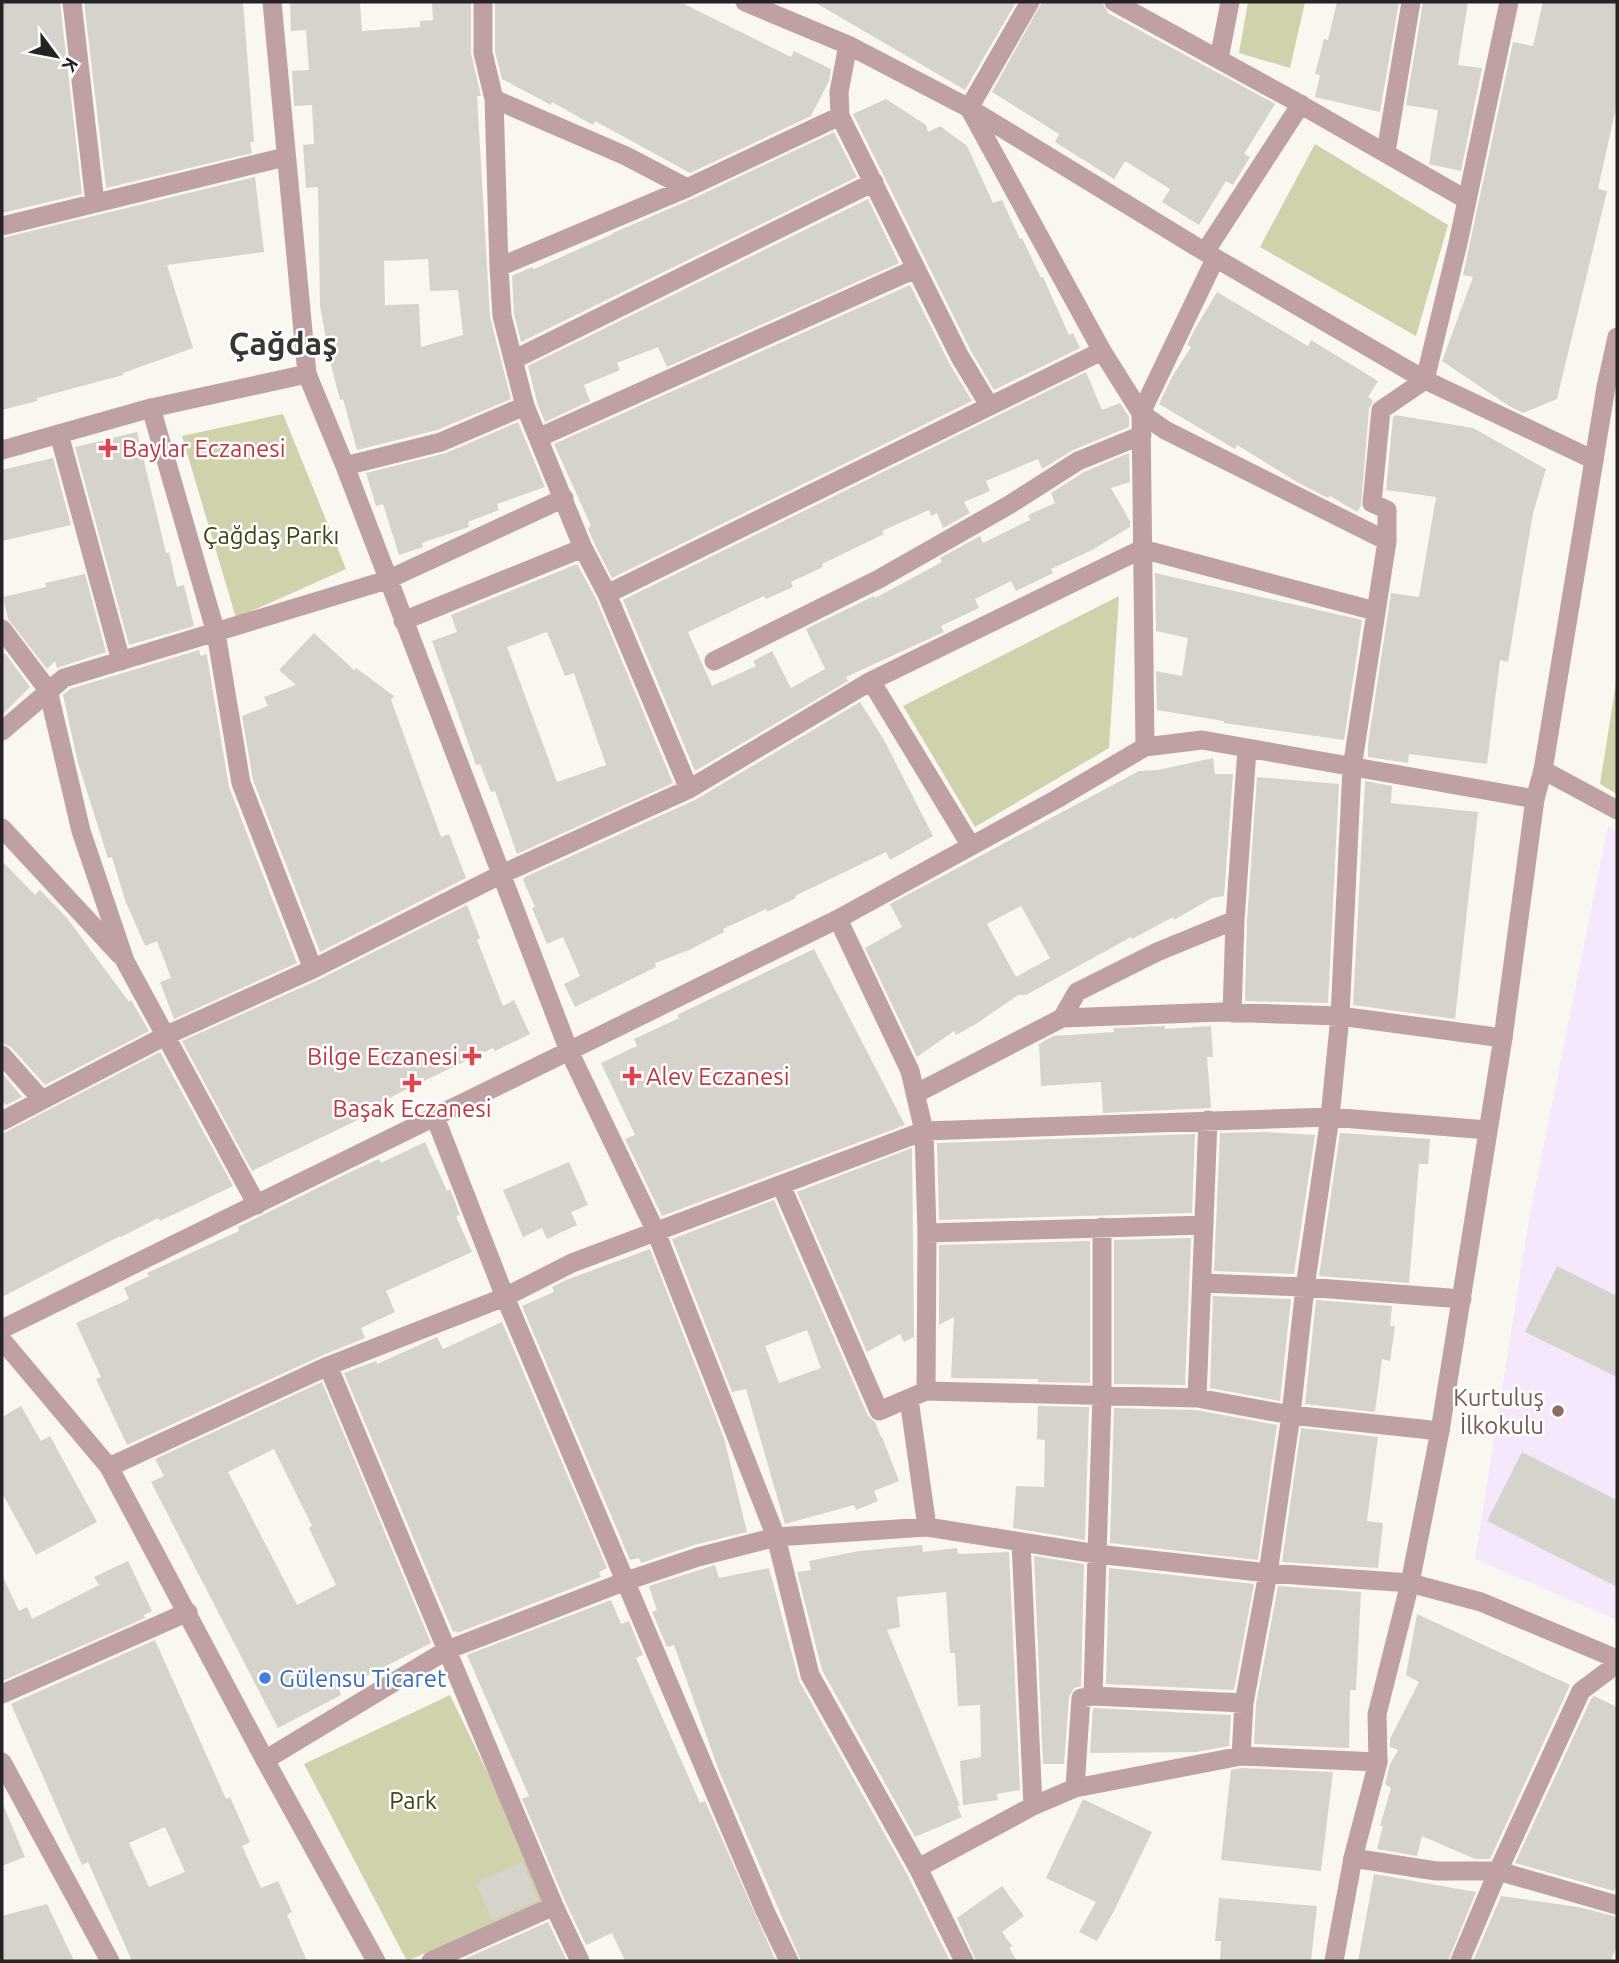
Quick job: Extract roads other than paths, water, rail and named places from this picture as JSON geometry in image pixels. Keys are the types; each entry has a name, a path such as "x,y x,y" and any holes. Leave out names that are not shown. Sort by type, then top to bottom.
{"street":[{"path":"72,2 95,203"},
{"path":"272,2 307,374 345,466 569,1051 656,1232 776,1537 810,1675 918,1868 964,1961"},
{"path":"483,2 483,53 494,99 502,316 525,406 540,437 583,548 607,594 689,789"},
{"path":"745,2 848,45 969,107 1210,256 1425,380 1594,460"},
{"path":"969,107 1030,2"},
{"path":"1114,2 1301,104 1467,200"},
{"path":"1219,59 1230,2"},
{"path":"1386,152 1411,2"},
{"path":"1241,1756 1244,1703 1268,1573 1330,1117 1340,1016 1352,768 1387,541 1387,510 1372,503 1381,410 1425,380 1509,2"},
{"path":"848,45 839,92 840,116 960,357 989,405"},
{"path":"494,99 626,156 687,188"},
{"path":"1145,747 1141,413 1210,256 1301,104"},
{"path":"969,107 1102,351 1141,413 1165,430 1387,541"},
{"path":"499,267 687,188 840,116"},
{"path":"2,226 285,157"},
{"path":"513,360 874,182"},
{"path":"540,437 915,269"},
{"path":"1334,1961 1353,1858 1378,1762 1377,1714 1410,1583 1440,1431 1503,1038 1535,799 1543,770 1594,460 1617,342"},
{"path":"607,594 1102,351"},
{"path":"2,450 150,408 307,374"},
{"path":"345,466 441,442 525,406"},
{"path":"150,408 216,633 241,783 313,969"},
{"path":"59,434 121,661"},
{"path":"714,661 879,579 1009,505 1078,461 1142,435"},
{"path":"2,731 64,678 387,580 564,498"},
{"path":"403,621 583,548"},
{"path":"2,1121 167,1035 313,969 502,874 689,789 871,681 1142,549 1376,611"},
{"path":"2,629 48,690 80,831 125,961 257,1205"},
{"path":"871,681 971,846"},
{"path":"2,1329 838,919 1145,747 1202,740 1535,799"},
{"path":"1233,1013 1235,920 1247,749"},
{"path":"1543,770 1617,810"},
{"path":"2,828 125,961"},
{"path":"838,919 910,1071 924,1131 927,1233 918,1395 927,1527"},
{"path":"1062,1018 1077,992 1157,952 1235,920"},
{"path":"917,1093 1062,1018 1233,1013 1340,1016 1503,1038"},
{"path":"2,1055 41,1099"},
{"path":"435,1117 505,1297 765,1911 789,1961"},
{"path":"109,1466 328,1366 505,1297 572,1264 924,1131 1330,1117 1487,1130"},
{"path":"1198,1398 1208,1120"},
{"path":"781,1185 879,1411 918,1395 1198,1398 1291,1415 1440,1431"},
{"path":"927,1233 1204,1225"},
{"path":"1093,1696 1102,1396 1102,1227"},
{"path":"1202,1283 1305,1287 1462,1299"},
{"path":"2,1340 109,1466 265,1760 376,1961"},
{"path":"328,1366 554,1906 580,1961"},
{"path":"265,1760 447,1650 698,1556 776,1537 927,1527 1097,1554 1268,1573 1410,1583 1481,1602 1617,1661 1581,1691 1498,1871 1460,1961"},
{"path":"1021,1542 1032,1806"},
{"path":"2,1694 188,1612"},
{"path":"1075,1788 1081,1698 1093,1696 1244,1703"},
{"path":"918,1868 1032,1806 1075,1788 1241,1756 1378,1762"},
{"path":"2,1762 110,1961"},
{"path":"1353,1858 1436,1871 1498,1871 1617,1905"},
{"path":"431,1961 554,1906"}],"place":[{"name":"Baylar Eczanesi","path":"108,448"},
{"name":"Bilge Eczanesi","path":"472,1056"},
{"name":"Alev Eczanesi","path":"632,1076"},
{"name":"Başak Eczanesi","path":"412,1083"},
{"name":"Kurtuluş İlkokulu","path":"1558,1411"},
{"name":"Gülensu Ticaret","path":"265,1678"}],"district":[{"name":"Çağdaş","path":"283,343"}],"park label":[{"name":"Çağdaş Parkı","path":"271,535"},
{"name":"Park","path":"413,1800"}]}
